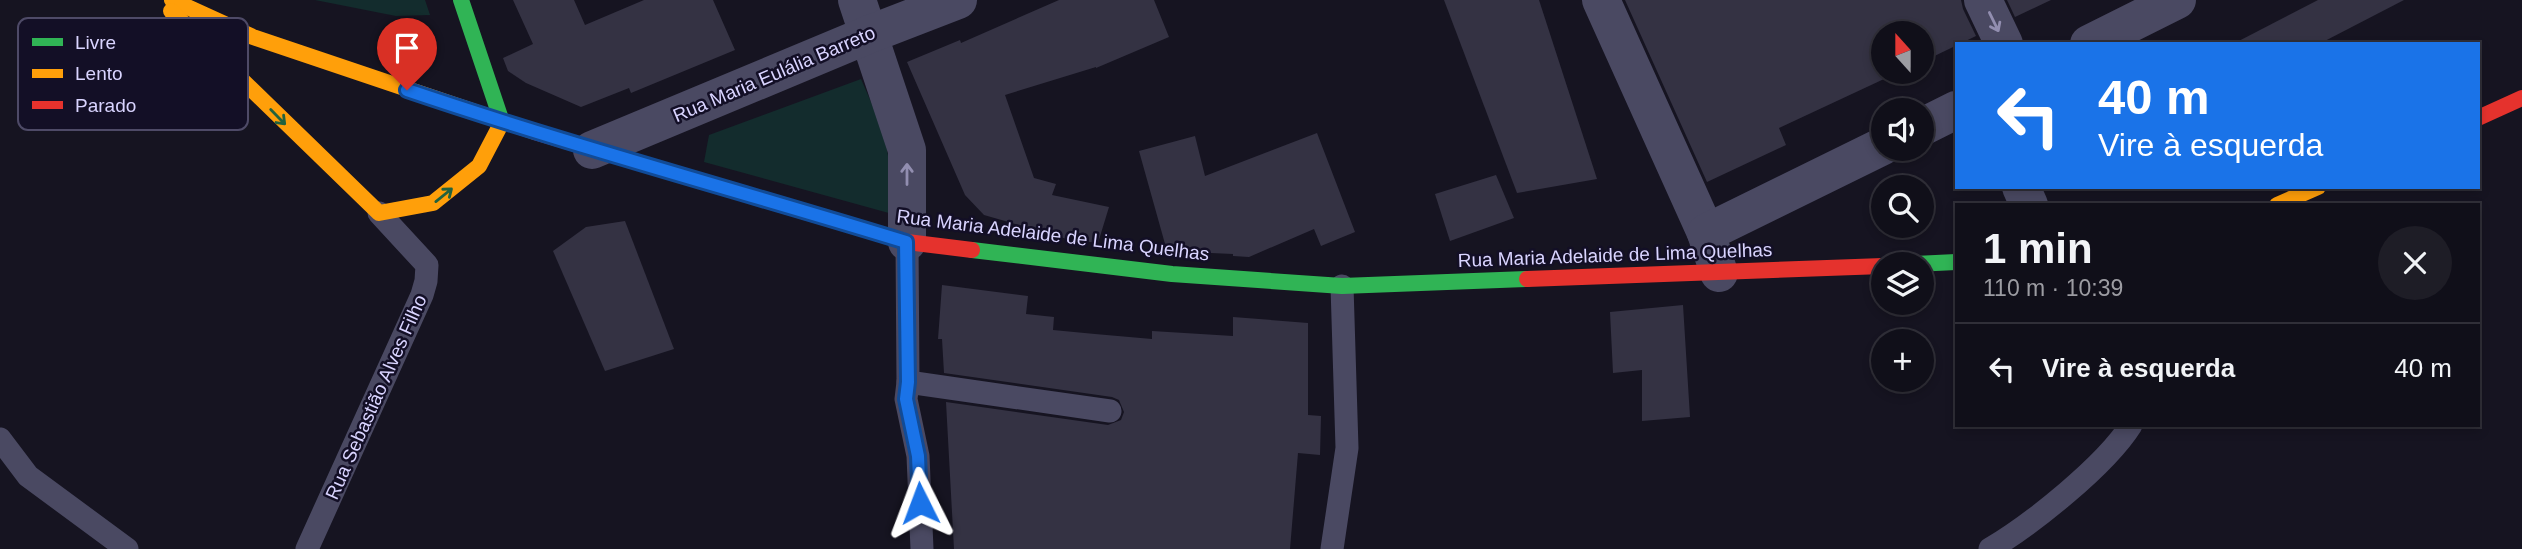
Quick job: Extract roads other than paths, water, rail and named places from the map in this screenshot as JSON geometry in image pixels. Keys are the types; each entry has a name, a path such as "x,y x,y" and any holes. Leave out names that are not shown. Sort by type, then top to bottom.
{"street":[{"path":"160,0 179,18"},
{"name":"Rua Maria Adelaide de Lima Quelhas","path":"172,0 205,18"},
{"path":"248,86 379,213 433,203 479,166 502,122 461,0"},
{"name":"Rua Maria Eulália Barreto","path":"592,150 863,17 958,0"},
{"path":"1601,0 1706,233 1719,274"},
{"path":"1983,0 2003,42"},
{"path":"2093,42 2177,0"},
{"path":"863,17 907,150 906,242"},
{"name":"Rua Maria Adelaide de Lima Quelhas","path":"248,35 502,122 906,242 1172,274 1342,286 1871,267"},
{"path":"2480,116 2522,98"},
{"path":"1934,121 1955,110"},
{"path":"1706,233 1871,152"},
{"path":"2282,203 2313,189"},
{"path":"1934,263 1955,262"}],"lane":[{"name":"Rua Sebastião Alves Filho","path":"307,549 399,348 426,281 427,265 379,213"},
{"path":"906,242 906,399 918,456 922,549"},
{"path":"1332,549 1347,448 1342,286"},
{"path":"908,382 1110,411"},
{"path":"1990,549 2045,509 2100,462 2130,427"},
{"path":"0,439 28,476 127,549"}]}
